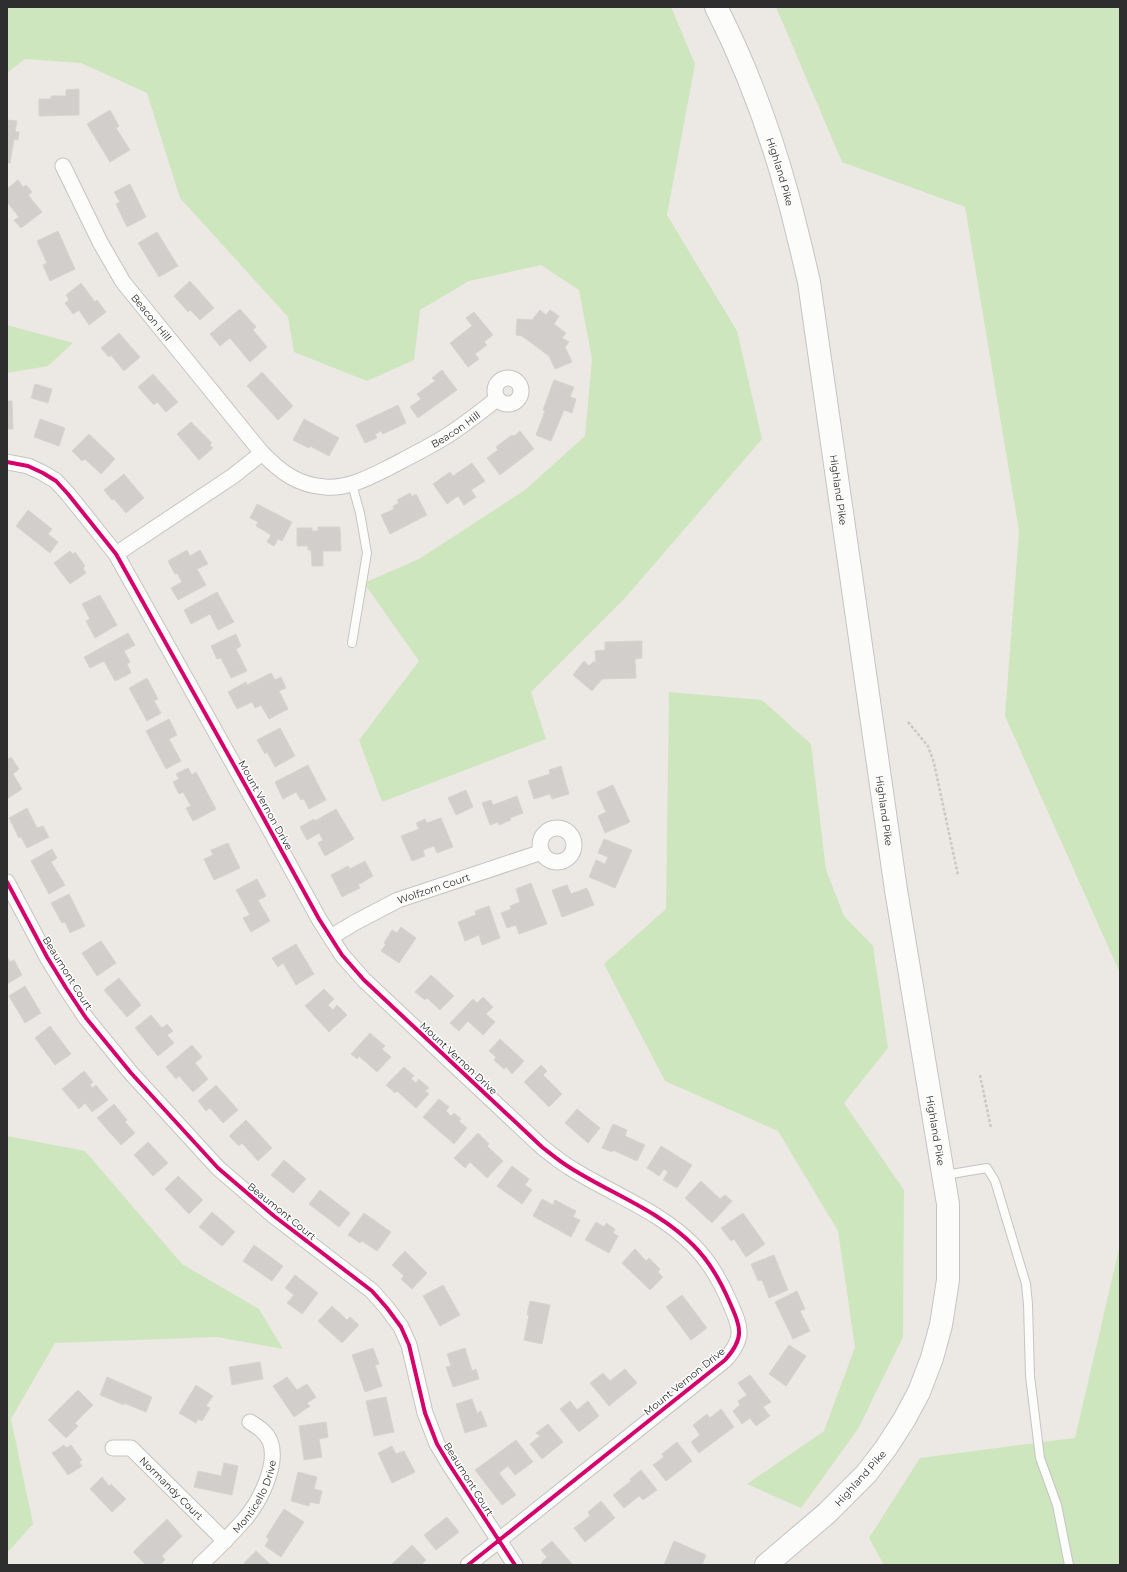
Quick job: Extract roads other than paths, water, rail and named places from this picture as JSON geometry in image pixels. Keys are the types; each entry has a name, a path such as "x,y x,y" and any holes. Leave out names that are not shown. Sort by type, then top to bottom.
{"main road":[{"name":"Highland Pike","path":"716,7 730,34 761,114 787,192 809,282 896,890 948,1204 948,1280 941,1325 932,1358 919,1392 904,1420 886,1448 866,1474 827,1514 766,1565"}],"street":[{"name":"Beacon Hill","path":"63,166 100,242 123,282 262,453 279,470 288,476 309,485 324,487 352,484 406,459 445,437 497,399"},
{"path":"116,554 233,476 262,453"},
{"name":"Mount Vernon Drive","path":"7,462 28,466 43,472 56,481 116,554 319,919 342,955 364,980 542,1147 568,1167 647,1209 674,1227 695,1247 710,1265 735,1314 740,1330 738,1342 735,1350 725,1360 468,1565"},
{"name":"Wolfzorn Court","path":"331,937 398,900 542,852"},
{"name":"Beaumont Court","path":"7,882 47,957 66,988 100,1036 131,1074 218,1168 274,1216 372,1291 388,1308 401,1327 409,1345 424,1413 437,1444 515,1565"},
{"name":"Monticello Drive","path":"200,1565 246,1518 266,1484 273,1452 267,1435 259,1427 250,1422"},
{"name":"Normandy Court","path":"113,1448 131,1448 225,1541"}],"lane":[{"path":"352,484 360,513 367,553 352,643"},
{"path":"944,1176 987,1168 995,1181 1026,1284 1030,1376 1040,1458 1057,1506 1069,1565"}]}
